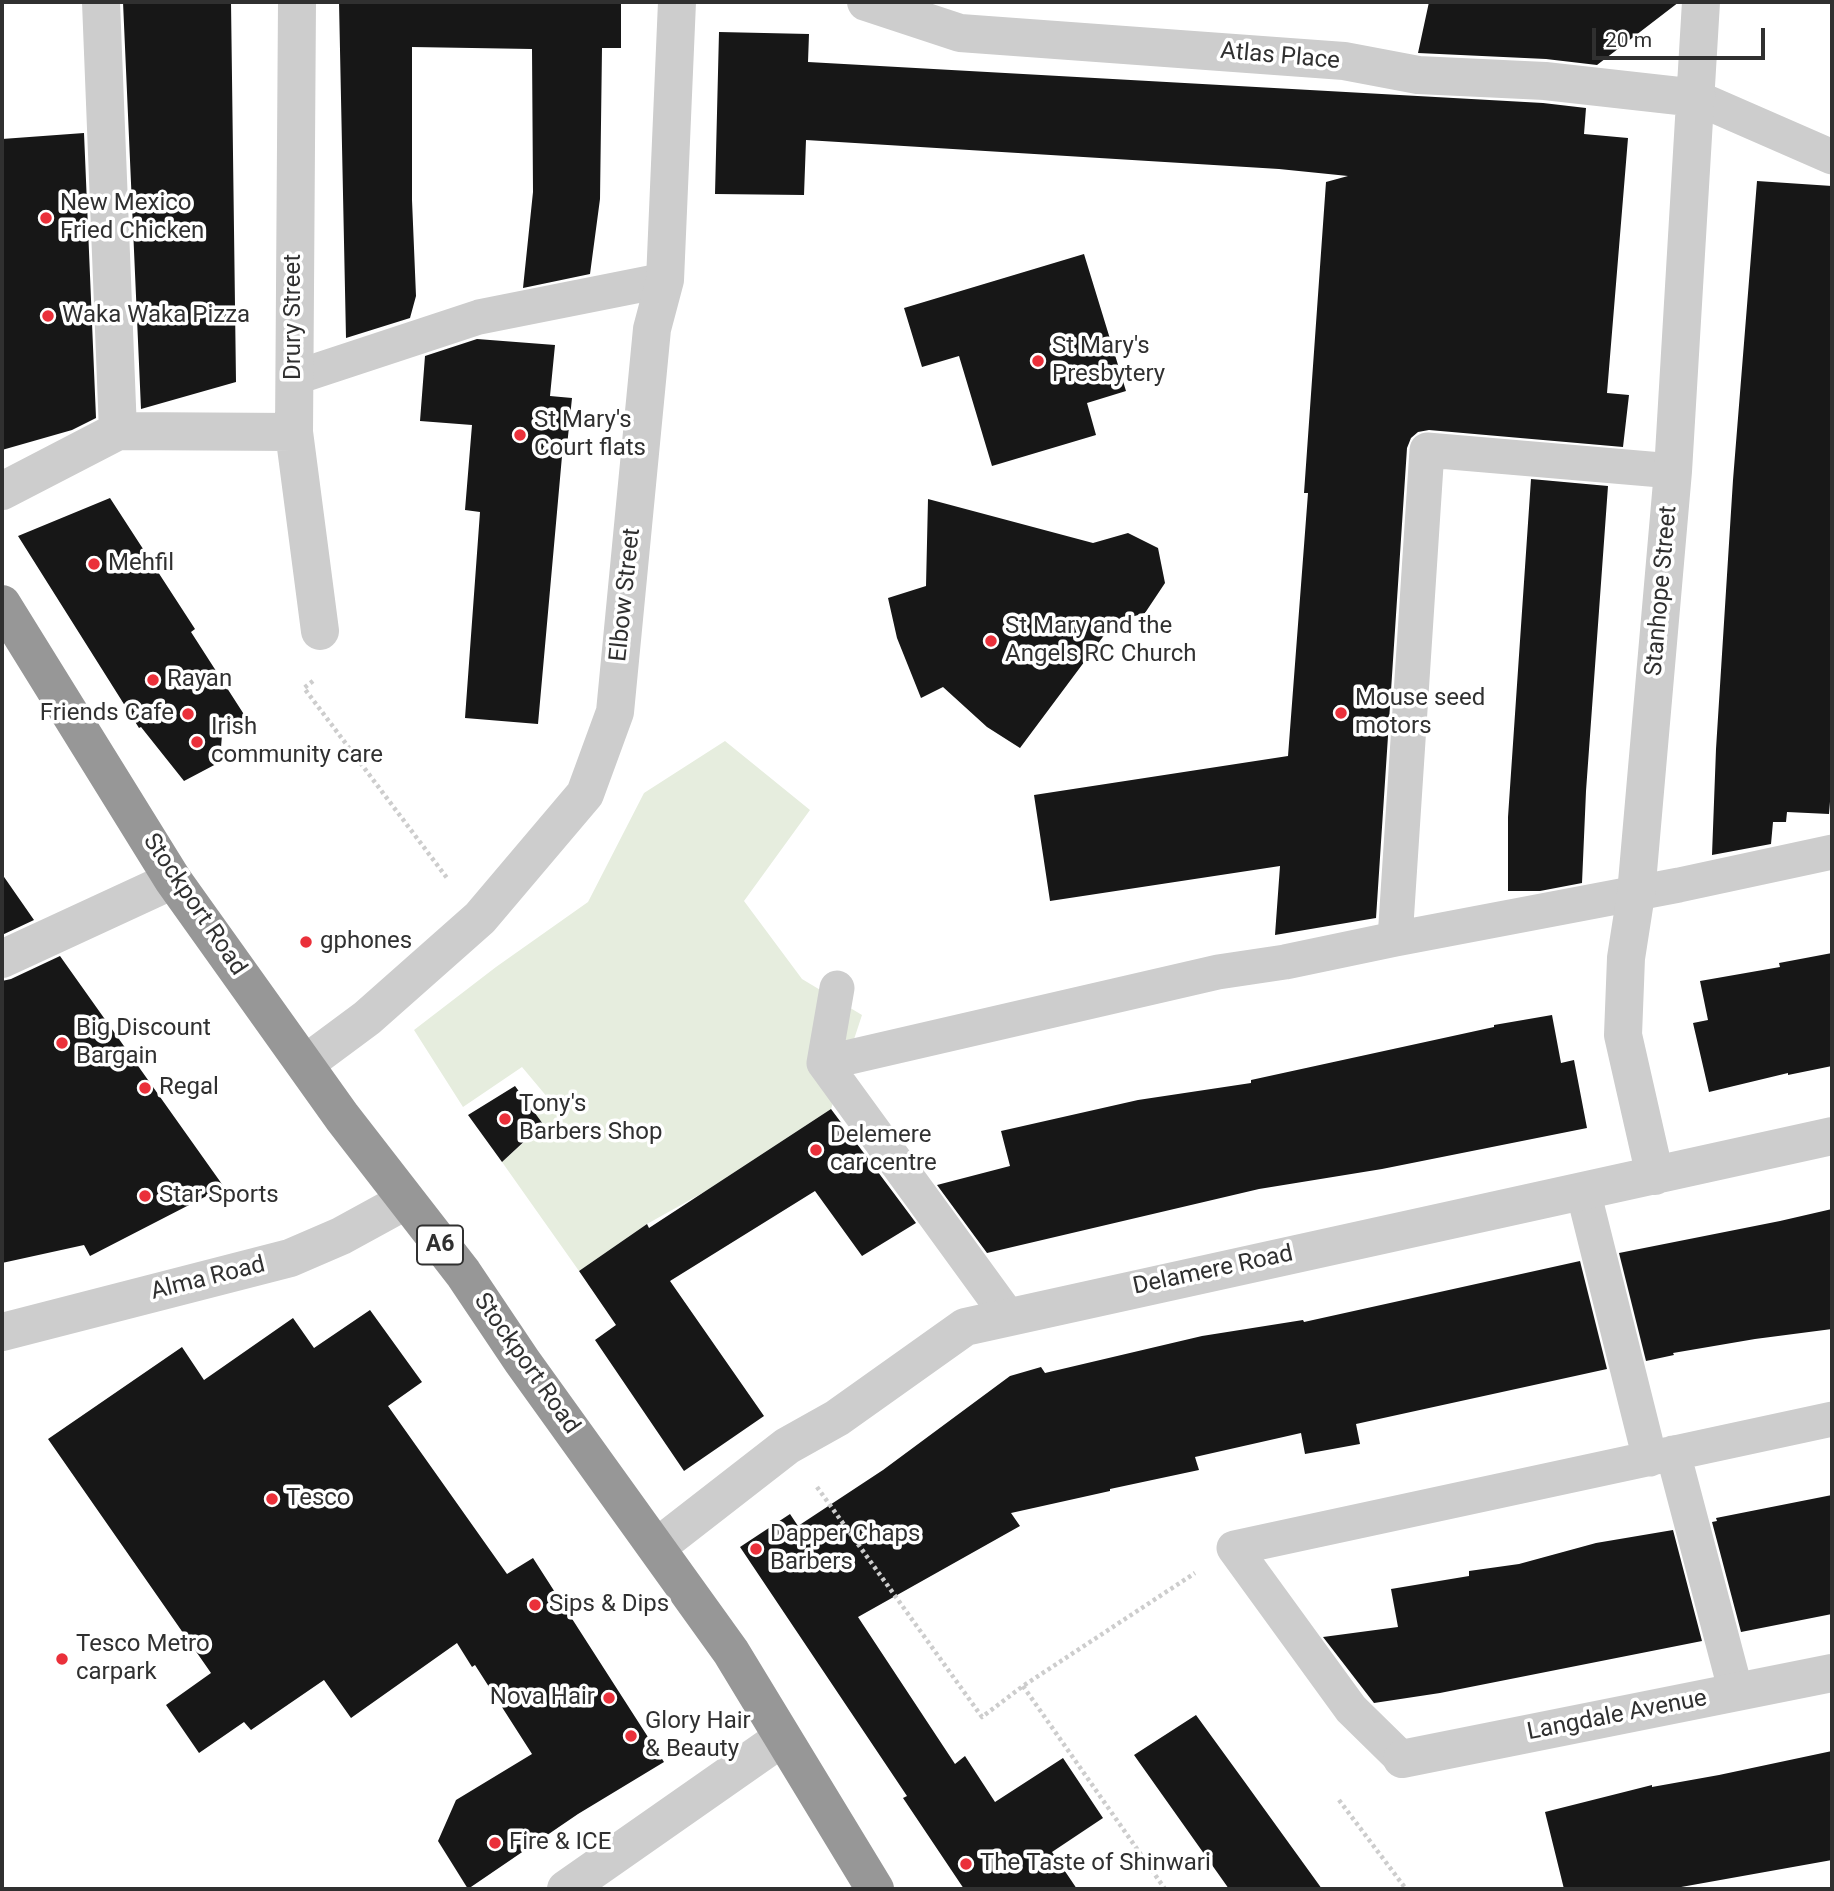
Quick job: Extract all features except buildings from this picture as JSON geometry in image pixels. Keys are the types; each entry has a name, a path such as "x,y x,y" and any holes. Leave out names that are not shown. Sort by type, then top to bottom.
{"highway":[{"name":"Stockport Road","path":"2,604 173,880 342,1117 463,1273 522,1362 731,1652 875,1889"}],"street":[{"path":"101,2 118,430"},
{"name":"Drury Street","path":"297,2 293,432 320,631"},
{"name":"Elbow Street","path":"305,1064 367,1018 480,918 585,794 615,712 652,329 664,280 677,2"},
{"name":"Atlas Place","path":"866,2 960,33 1344,61 1418,75 1545,80 1697,99"},
{"name":"Stanhope Street","path":"1655,1176 1623,1035 1626,958 1636,894 1673,471 1701,2"},
{"path":"2,491 118,430 293,432"},
{"path":"2,959 173,880"},
{"name":"Delamere Road","path":"657,1548 787,1446 837,1418 965,1327 1832,1136"},
{"name":"Alma Road","path":"2,1332 290,1258 341,1236 405,1201"},
{"name":"Langdale Avenue","path":"1402,1759 1832,1673"},
{"path":"566,1889 782,1738"}],"lane":[{"path":"1697,99 1832,158"},
{"path":"294,378 478,317 664,280"},
{"path":"1395,939 1427,450 1673,471"},
{"path":"824,1063 1218,972 1285,962 1636,894 1832,852"},
{"path":"837,988 824,1063 1008,1316"},
{"path":"1583,1191 1661,1456 1737,1692"},
{"path":"1402,1759 1352,1709 1234,1548 1832,1419"}],"path":[{"path":"320,631 327,669 304,688 444,875 480,918"},
{"path":"787,1446 982,1717 1023,1686 1234,1548"},
{"path":"1023,1686 1165,1889"},
{"path":"1339,1800 1406,1889"}],"green space":[{"path":"725,741 810,810 744,901 802,979 862,1015 831,1109 706,1191 647,1224 579,1271 502,1162 543,1125 533,1110 548,1098 522,1067 463,1107 414,1030 496,967 588,902 644,793"}],"place":[{"name":"New Mexico Fried Chicken","path":"46,218"},
{"name":"Waka Waka Pizza","path":"48,316"},
{"name":"St Mary's Presbytery","path":"1038,361"},
{"name":"St Mary's Court flats","path":"520,435"},
{"name":"Mehfil","path":"94,564"},
{"name":"St Mary and the Angels RC Church","path":"991,641"},
{"name":"Rayan","path":"153,680"},
{"name":"Mouse seed motors","path":"1341,713"},
{"name":"Friends Cafe","path":"188,714"},
{"name":"Irish community care","path":"197,742"},
{"name":"gphones","path":"306,942"},
{"name":"Big Discount Bargain","path":"62,1043"},
{"name":"Regal","path":"145,1088"},
{"name":"Tony's Barbers Shop","path":"505,1119"},
{"name":"Delemere car centre","path":"816,1150"},
{"name":"Star Sports","path":"145,1196"},
{"name":"Tesco","path":"272,1499"},
{"name":"Dapper Chaps Barbers","path":"756,1549"},
{"name":"Sips & Dips","path":"535,1605"},
{"name":"Tesco Metro carpark","path":"62,1659"},
{"name":"Nova Hair","path":"609,1698"},
{"name":"Glory Hair & Beauty","path":"631,1736"},
{"name":"Fire & ICE","path":"495,1843"},
{"name":"The Taste of Shinwari","path":"966,1864"}]}
